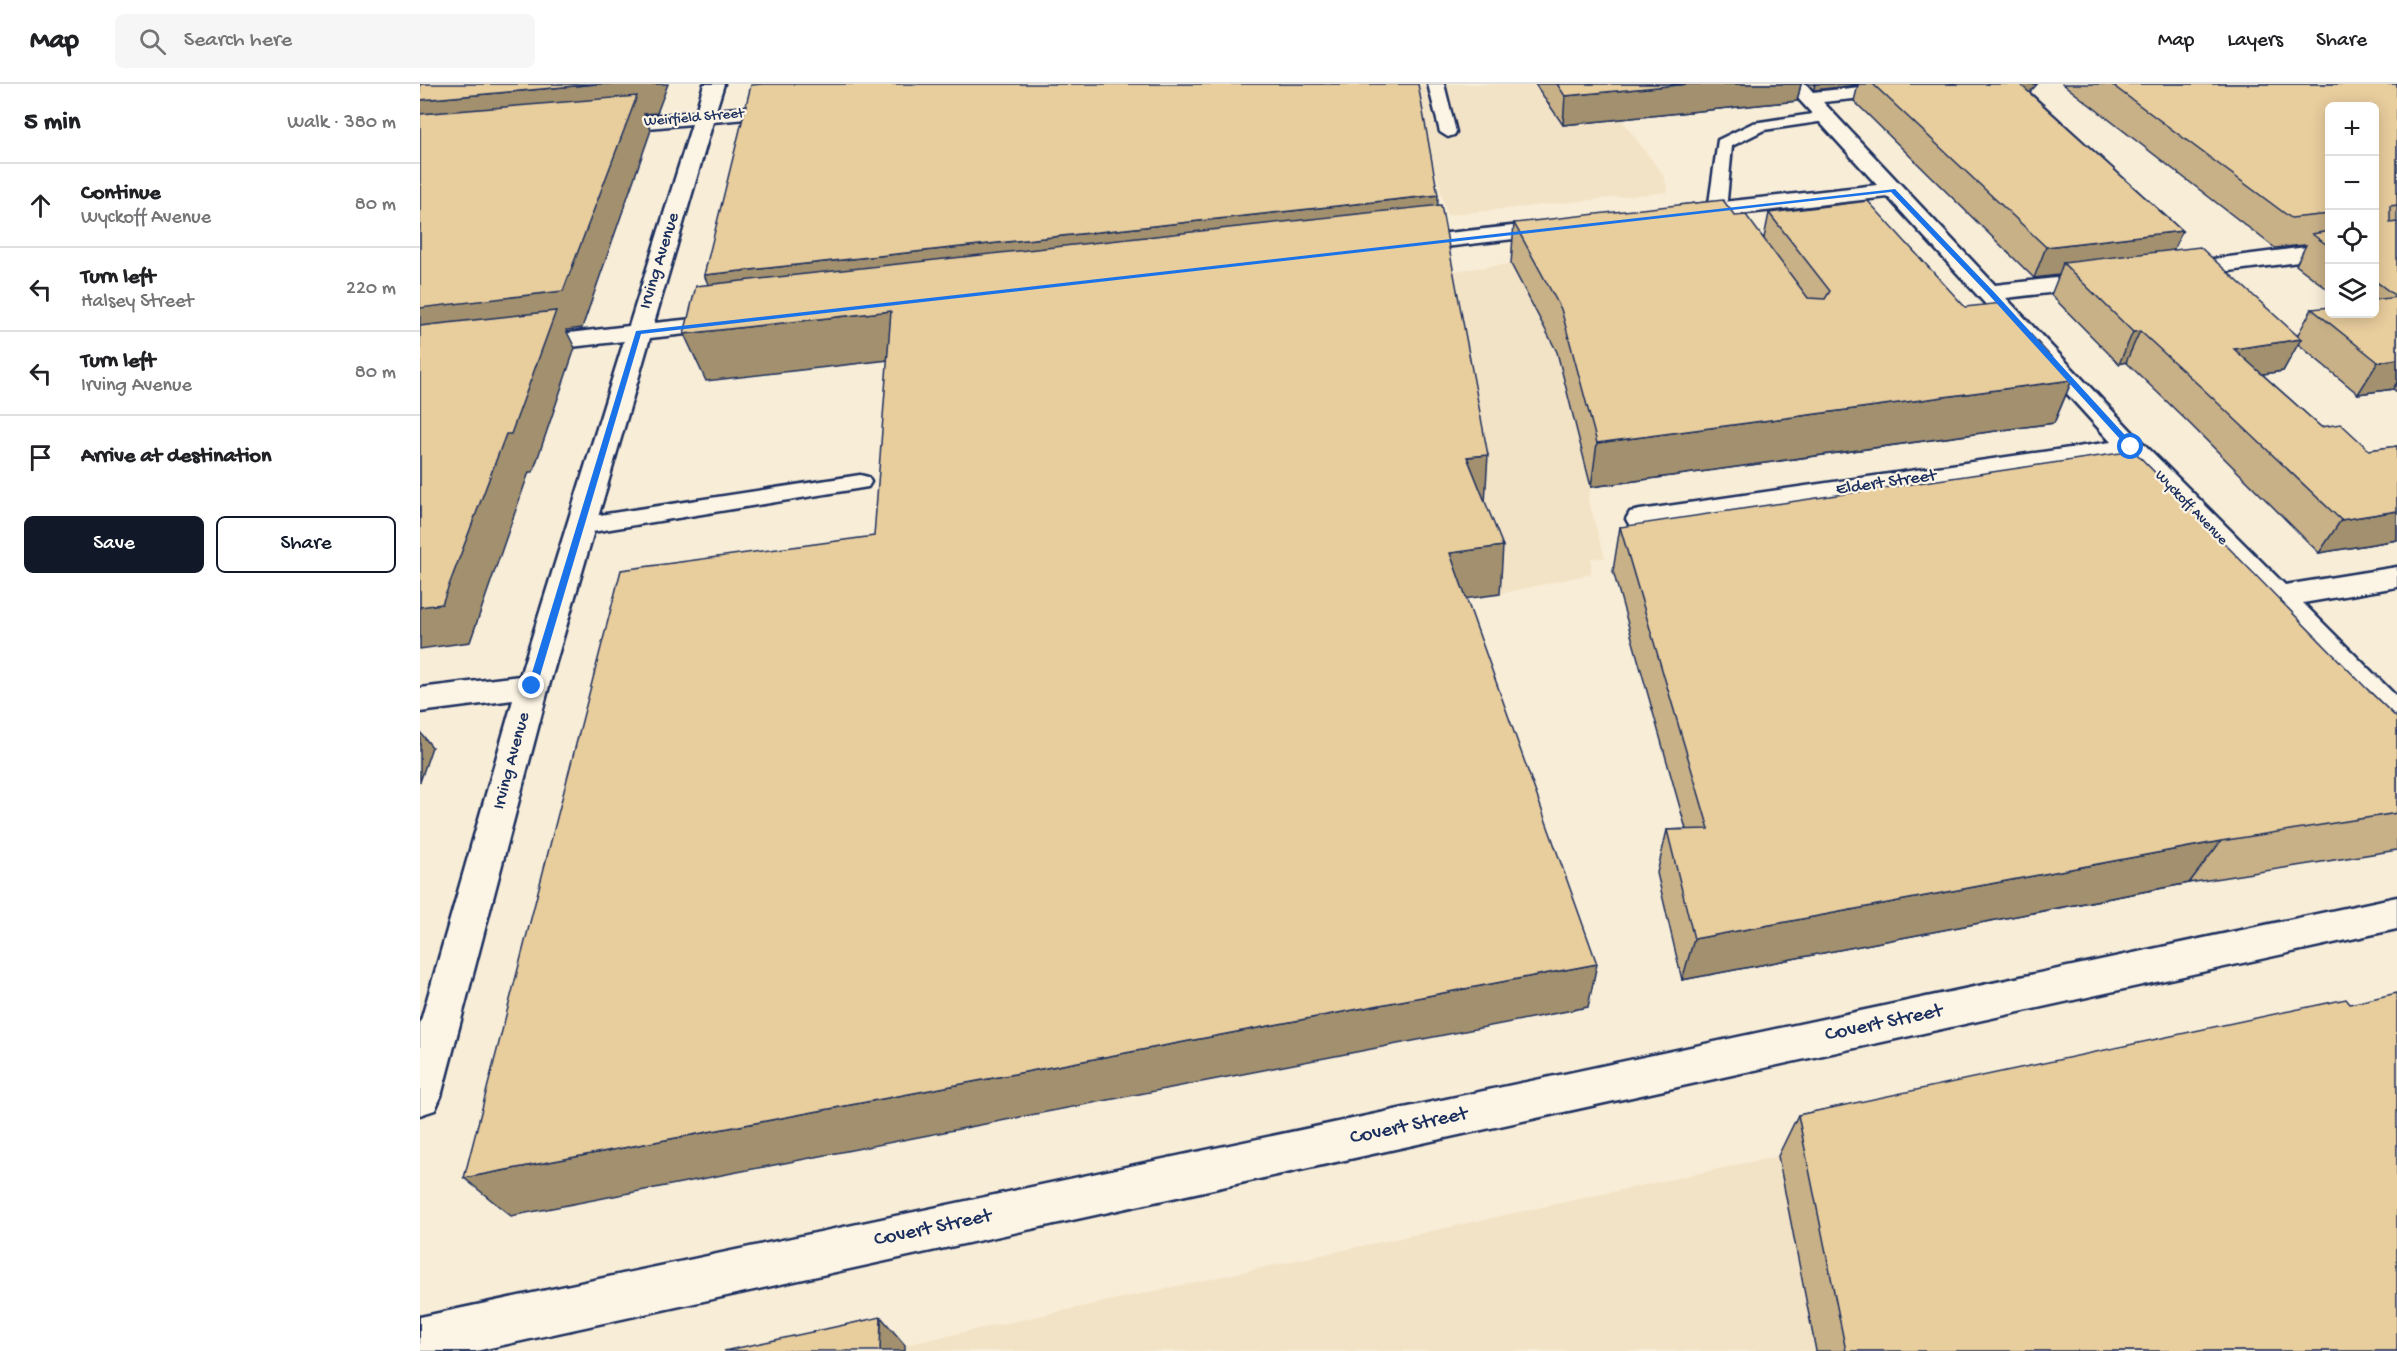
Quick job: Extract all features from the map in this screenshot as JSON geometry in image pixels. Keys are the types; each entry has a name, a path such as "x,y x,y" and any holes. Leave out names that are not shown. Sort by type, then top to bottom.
{"street":[{"name":"Irving Avenue","path":"420,1096 532,686 714,84"},
{"path":"1801,91 1945,84"},
{"name":"Wyckoff Avenue","path":"1801,91 1991,293 2131,447 2397,717"},
{"name":"Weirfield Street","path":"580,128 810,107"},
{"path":"1660,216 1892,190"},
{"path":"1382,248 1580,225"},
{"path":"2152,273 2325,252"},
{"path":"1991,293 2117,278"},
{"path":"504,347 747,320"},
{"name":"Eldert Street","path":"1640,519 2131,447"},
{"path":"2278,597 2397,577"},
{"path":"420,700 532,686"},
{"name":"Covert Street","path":"420,1340 2397,913"}],"lane":[{"path":"1436,84 1448,132"},
{"path":"1746,251 1716,210 1724,144 1736,133 1794,120 1826,117"},
{"path":"580,526 860,482"}],"shaded area":[{"path":"1412,84 1535,84 1621,119 1664,176 1668,192 1447,215"},
{"path":"1511,264 1557,352 1591,487 1588,499 1605,558 1591,558 1591,574 1500,594 1444,272"},
{"path":"1778,1156 1816,1351 905,1351 905,1345"}],"building":[{"path":"420,84 596,84 420,100"},
{"path":"1418,84 1438,195 704,275 751,85"},
{"path":"1557,84 1688,84 1565,96"},
{"path":"1873,84 2022,84 2182,231 2046,247"},
{"path":"2111,84 2397,84 2397,205 2390,206 2390,223 2397,222 2397,297 2379,284 2379,102 2325,102 2325,215 2291,218"},
{"path":"637,96 563,291 420,308 420,114"},
{"path":"1723,200 1735,216 1746,215 1808,298 1825,299 1830,291 1769,213 1868,201 1965,307 2002,303 2072,380 1597,443 1561,309 1514,223"},
{"path":"1441,205 1488,455 1467,457 1503,546 1450,553 1597,964 464,1178 621,570 874,536 891,311 684,334 696,286"},
{"path":"2325,232 2325,243 2312,234"},
{"path":"2200,247 2301,339 2234,349 2321,427 2341,424 2369,450 2397,446 2397,511 2341,520 2140,331 2133,332 2063,263"},
{"path":"2397,297 2397,359 2378,362 2312,309 2325,308 2325,318 2379,318 2379,299"},
{"path":"556,311 511,434 506,434 442,604 420,607 420,326"},
{"path":"2134,451 2397,718 2397,813 2221,841 1694,939 1667,830 1709,829 1620,527"},
{"path":"2397,993 2397,1351 1846,1351 1798,1115 2346,999 2350,1004"},
{"path":"881,1317 880,1351 724,1351"}],"route":[{"path":"532,686 638,332 1892,190 1991,293 2131,447"}]}
